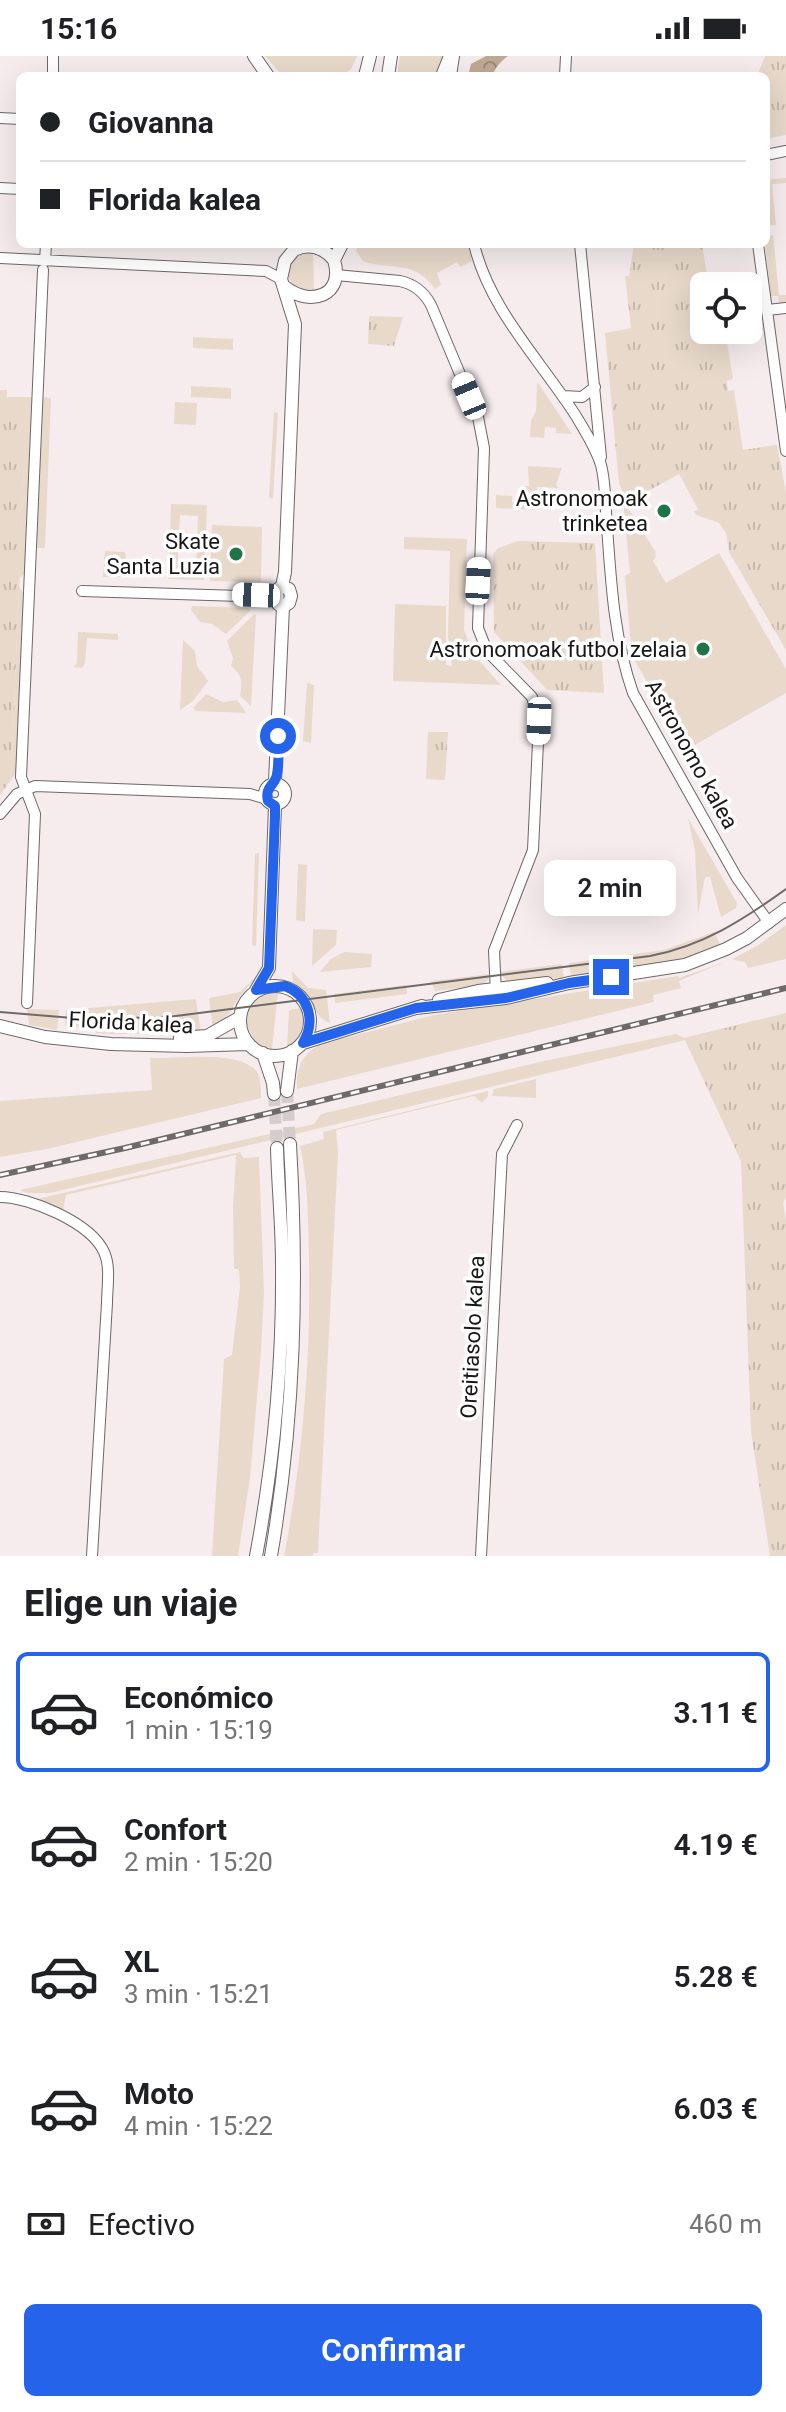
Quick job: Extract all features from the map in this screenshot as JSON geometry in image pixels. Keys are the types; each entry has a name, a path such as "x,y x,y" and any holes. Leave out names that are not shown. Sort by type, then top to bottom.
{"main road":[{"path":"294,248 285,261 283,283 295,324 280,596 275,781 268,786 271,802 269,968 256,990 245,1001 239,1018 248,1044 263,1053 275,1055 357,1025 416,1008 685,965 726,949 786,909"},
{"path":"317,248 334,260"},
{"path":"283,283 293,293 307,298 328,291 336,275 334,260 340,248"},
{"path":"295,324 307,298"},
{"path":"269,968 283,986"},
{"path":"256,990 289,987 299,994 310,1015 317,1021 328,1026 357,1025"},
{"path":"263,1053 273,1083 280,1093 298,1047 310,1027 310,1015"},
{"name":"Florida kalea","path":"14,1029 122,1037 196,1038 215,1033 239,1018"},
{"name":"Florida kalea","path":"0,1026 45,1037 111,1044 248,1044"},
{"path":"256,1556 271,1460 280,1352 283,1146 296,1264 294,1353 285,1461 271,1556"}],"street":[{"path":"27,1003 35,814 21,777 46,248"},
{"name":"Astronomo kalea","path":"475,248 496,300 563,396 602,467 615,620 622,662 633,693 737,878 769,923"},
{"path":"580,248 602,467"},
{"path":"759,248 786,451"},
{"path":"0,258 44,266 266,271 283,283"},
{"path":"336,275 400,281 422,292 431,305 481,424 484,448 478,628 487,651 532,697 539,721 533,850 494,951 496,994"},
{"path":"767,310 786,308"},
{"path":"563,396 582,397 595,387"},
{"path":"82,591 280,596"},
{"path":"0,814 25,789 54,787 250,794 271,802"},
{"name":"Oreitiasolo kalea","path":"481,1556 502,1154 517,1125"},
{"path":"0,1197 21,1199 55,1212 95,1240 104,1253 108,1271 92,1556"},
{"path":"0,1203 19,1205 69,1221"}],"green space":[{"path":"265,56 357,56 346,72 279,72"},
{"path":"400,56 444,56 438,72 398,72"},
{"path":"486,56 508,56 494,72 469,72 471,64"},
{"path":"765,56 786,56 786,135 770,138 770,72 759,72"},
{"path":"786,178 786,183 772,184 776,225 770,226 770,180"},
{"path":"770,235 773,235 779,295 786,295 786,307 780,308 778,296 771,296 765,248 770,248"},
{"path":"356,248 469,248 472,261 460,267 457,262 437,273 441,285 435,289 420,274 364,262"},
{"path":"633,248 703,248 707,272 690,272 690,344 721,344 737,451 777,445 786,492 786,650 729,552 726,533 719,523 696,515 694,512 698,509 679,474 628,502 619,484 605,333 631,328 625,276 629,276"},
{"path":"313,250 314,293 294,286 288,273 295,259"},
{"path":"369,316 403,317 394,346 368,344"},
{"path":"193,337 233,339 233,350 193,348"},
{"path":"695,344 727,344 733,379 726,381 728,391 734,390 743,450 777,445 737,475"},
{"path":"537,383 572,434 556,433 556,428 545,427 544,438 530,437 531,421 536,411"},
{"path":"191,386 231,388 231,399 191,397"},
{"path":"0,390 7,390 7,397 27,397 11,780 0,795"},
{"path":"27,397 32,397 25,573 19,579"},
{"path":"42,397 51,398 45,548 36,548"},
{"path":"175,402 197,403 196,425 174,424"},
{"path":"274,412 278,413 273,499 269,497"},
{"path":"528,466 562,468 556,485 559,488 537,487 536,510 496,508 496,495 512,496 512,502 523,502 524,486 529,486"},
{"name":"Astronomoak futbol zelaia","path":"623,500 655,551 653,561 666,583 719,553 786,669 786,693 686,750 635,661 625,576 630,573"},
{"path":"171,504 207,505 204,580 168,579 170,547 178,548 178,568 196,569 198,516 180,515 179,536 170,535"},
{"name":"Skate Santa Luzia","path":"212,525 262,527 261,582 210,581"},
{"path":"404,537 467,539 464,630 474,655 501,685 393,681 395,604 446,606 446,665 452,666 448,636 450,551 404,549"},
{"path":"518,541 595,543 604,693 547,690 494,632 493,554 498,548"},
{"path":"105,551 125,552 129,577 103,577"},
{"path":"19,587 24,594 17,772 11,780"},
{"path":"192,606 251,610 226,634 212,624 200,622 191,610"},
{"path":"254,614 251,706 240,696 241,680 231,666 233,658 227,641"},
{"path":"78,632 118,634 118,640 87,638 85,663 82,668 73,667 77,663"},
{"path":"183,640 195,651 197,666 208,681 193,701 180,710"},
{"path":"307,683 314,685 311,743 303,741"},
{"path":"206,694 223,702 237,700 246,713 196,711 193,708"},
{"path":"428,732 448,732 445,780 426,779"},
{"path":"688,818 737,903 736,908 721,917 710,877 705,877 698,914 695,851"},
{"path":"259,853 256,946 252,945 255,854"},
{"path":"298,864 307,865 305,922 296,920"},
{"path":"786,925 786,959 748,968 745,962 734,960 734,958"},
{"path":"313,929 337,930 336,945 312,966"},
{"path":"714,932 721,946 683,960 571,977 569,963 664,950"},
{"path":"344,952 372,954 371,967 320,972 331,959"},
{"path":"725,962 679,981 681,988 653,995 654,1002 297,1089 302,1062 309,1052 321,1044 434,1015 679,978"},
{"path":"562,964 564,979 542,977 507,981 499,972"},
{"path":"263,970 213,1030 209,998 240,992"},
{"path":"292,971 308,988 326,990 330,1023 320,1016 305,993 293,983"},
{"path":"489,974 482,985 435,991 431,981"},
{"path":"406,985 407,994 335,1003 334,994"},
{"path":"267,992 278,992 272,1049 256,1043 246,1025 250,1005"},
{"path":"196,999 201,1034 110,1034 96,1033 96,1028 65,1026 66,1010"},
{"path":"301,1008 302,1030 287,1047 289,1010"},
{"path":"27,1009 59,1010 57,1030 29,1025"},
{"path":"786,1013 786,1197 783,1203 786,1221 786,1556 770,1556 751,1431 741,1161 684,1038"},
{"path":"757,1020 756,1023 50,1193 20,1190 314,1124 321,1114 544,1061 676,1034 684,1038"},
{"path":"150,1058 237,1060 257,1072 261,1098 47,1149 0,1157 0,1101 152,1090"},
{"path":"536,1079 536,1098 492,1096 494,1089"},
{"path":"488,1091 482,1103 474,1096 336,1130 338,1153 318,1553 313,1553 313,1556 284,1556 301,1444 309,1331 308,1214 300,1146 324,1139 323,1132"},
{"path":"240,1152 244,1158 259,1157 264,1292 261,1351 250,1478 238,1556 212,1556 224,1359 232,1355 240,1287 239,1269 234,1269 236,1155 66,1195 63,1210 37,1199"}],"tunnel":[{"path":"287,1091 290,1144"},
{"path":"274,1094 277,1148"}],"tram line":[{"path":"0,1012 85,1019 168,1017 650,956 705,939 786,889"}],"railway":[{"path":"0,1175 125,1148 786,988"}],"place":[{"name":"Astronomoak trinketea","path":"664,511"},
{"name":"Skate Santa Luzia","path":"236,554"},
{"name":"Astronomoak futbol zelaia","path":"703,649"}],"route":[{"path":"278,736 275,781 268,786 266,795 275,806 269,968 256,990 285,986 302,998 310,1015 310,1027 303,1043 416,1008 488,1001 611,977"}]}
